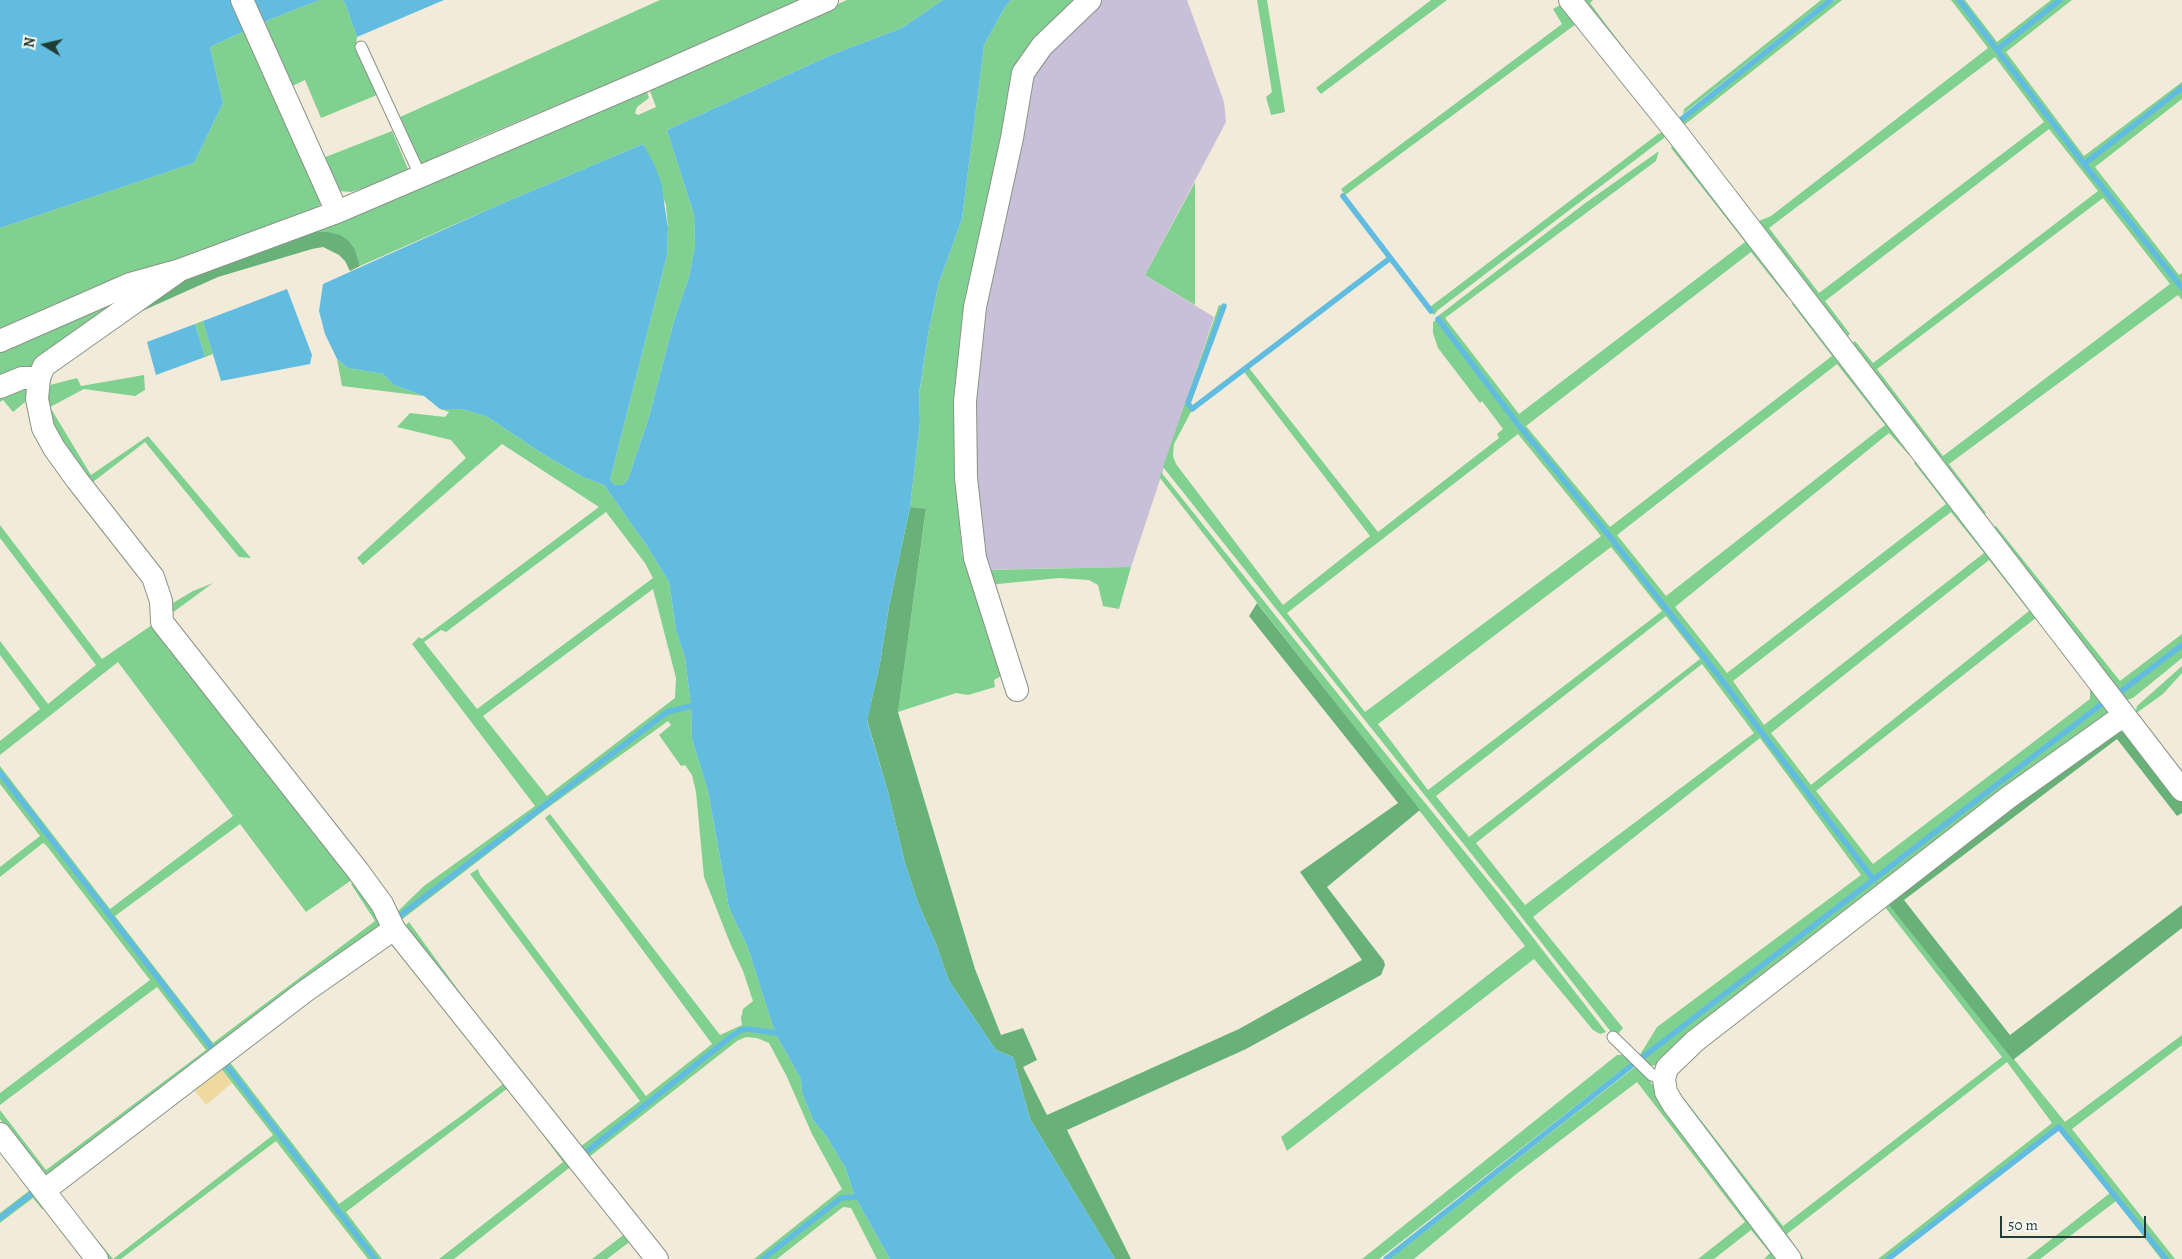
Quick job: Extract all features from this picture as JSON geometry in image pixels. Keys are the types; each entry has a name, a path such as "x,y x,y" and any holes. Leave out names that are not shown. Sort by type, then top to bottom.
{"street":[{"path":"242,0 338,212"},
{"path":"0,341 130,284 180,270 338,212 420,175 646,80 826,0"},
{"path":"1017,690 975,558 966,478 965,402 975,308 1012,138 1023,73 1042,46 1090,0"},
{"path":"1572,1 1688,148 2182,790"},
{"path":"180,270 44,366 39,378 37,399 43,428 54,448 77,480 153,577 161,602 162,622 358,871 382,904 394,929 657,1259"},
{"path":"0,387 22,378 39,378"},
{"path":"1790,1259 1673,1104 1666,1092 1664,1079 1667,1068 1696,1041 2008,797 2124,716"},
{"path":"45,1190 304,992 394,929"},
{"path":"0,1134 97,1259"}],"lane":[{"path":"361,47 420,175"},
{"path":"1613,1037 1652,1075 1664,1079"}],"shaded area":[{"path":"1077,0 1187,0 1224,102 1226,122 1145,275 1214,317 1131,567 971,570 962,556 955,442 1014,81"}],"green space":[{"path":"320,0 342,0 345,3 357,37 356,45 377,95 321,118 305,80 286,89 321,203 317,209 0,335 0,228 194,163 223,103 210,47 271,19"},
{"path":"660,0 800,0 682,53 469,142 421,165 400,117"},
{"path":"847,0 943,0 902,28 831,55 667,130 694,215 695,246 689,277 674,321 649,417 628,479 623,485 614,486 610,480 667,255 668,228 666,205 643,144 360,266 355,249 349,241 305,232 646,89 649,98 637,107 635,113 638,115 656,107 649,88"},
{"path":"1011,0 1077,0 1036,46 955,442 962,556 971,570 1001,676 994,680 995,687 968,695 956,693 898,712 926,510 910,507 920,422 919,395 929,329 939,282 962,219 984,45 1005,7"},
{"path":"1257,0 1267,0 1285,112 1271,115 1266,97 1272,92"},
{"path":"1431,0 1447,0 1321,94 1316,88"},
{"path":"1586,0 1593,0 1590,3 1680,123 1835,0 1842,0 1683,126 1759,221 1771,216 1988,48 1951,0 1957,0 2182,291 2182,300 2178,295 1949,464 1986,513 1981,519 1848,347 1855,341 1873,363 2098,191 2049,129 1825,301 1850,334 1843,340 1582,3","holes":["1995,57 2044,122 1819,293 1769,228","2103,198 2170,284 1943,456 1877,369"]},
{"path":"1821,0 1827,0 1683,114 1684,109"},
{"path":"1961,0 1965,0 1997,42 2051,0 2057,0 1997,47"},
{"path":"2062,0 2072,0 2006,52 2084,156 2182,82 2182,86 2084,162 1999,50"},
{"path":"1562,4 1663,127 1657,126 1576,24 1345,195 1341,189 1562,24 1553,9"},
{"path":"2182,90 2182,99 2095,167 2179,275 2182,273 2182,286 2086,164"},
{"path":"392,131 408,169 370,186 351,192 338,191 323,158"},
{"path":"1665,131 1667,135 1664,138 1438,310 1434,315 1431,312 1430,307 1658,134"},
{"path":"1673,143 1793,295 1787,297 1751,252 1526,426 1610,527 1832,356 1792,304 1796,299 1914,451 1909,455 1889,433 1675,607 1727,673 1946,504 1914,463 1919,457 2111,712 1656,1065 1649,1066 1641,1059 2102,707 2103,703 2099,703 1874,877 1669,609 1518,421 1438,316 1584,204 1659,151 1656,161 1445,318 1519,414 1745,242 1671,148","holes":["1837,364 1885,425 1666,596 1617,535","1951,512 1984,553 1764,725 1733,681","1989,560 2029,611 1811,785 1771,733","2037,617 2090,688 2090,699 1873,864 1816,791"]},
{"path":"1195,182 1195,305 1145,275"},
{"path":"305,232 328,232 340,235 349,241 355,249 360,266 350,271 345,261 339,255 323,247 312,249 218,277 140,312 126,313 170,281"},
{"path":"137,286 50,357 0,384 0,346"},
{"path":"1219,305 1222,306 1187,404 1192,410 1174,444 1173,456 1176,464 1283,605 1370,536 1244,372 1249,368 1378,532 1499,438 1497,434 1503,429 1482,401 1480,403 1438,348 1433,333 1433,322 1436,320 1516,424 1668,612 1872,879 1638,1058 1657,1027 1861,875 1760,738 1533,917 1623,1028 1615,1037 1163,467","holes":["1518,434 1601,536 1365,712 1287,613","1611,547 1662,611 1428,790 1378,724","1666,616 1700,659 1469,837 1436,796","1702,664 1754,733 1525,905 1476,843"]},
{"path":"203,321 213,354 205,357 195,324"},
{"path":"337,359 348,368 383,374 394,385 424,396 342,386"},
{"path":"55,364 50,385 77,378 81,386 144,375 145,390 135,396 84,389 50,407 91,475 148,436 251,558 239,557 145,442 89,485 47,422 46,373"},
{"path":"26,381 31,397 13,412 3,400 0,402 0,389"},
{"path":"440,409 461,409 486,416 546,456 583,477 604,485 647,546 669,582 676,630 685,658 691,706 692,739 708,791 729,908 748,948 775,1033 801,1079 802,1093 813,1120 827,1137 846,1169 855,1197 890,1259 877,1259 851,1208 843,1207 777,1259 766,1259 842,1200 854,1198 847,1196 840,1197 761,1259 754,1259 842,1189 812,1134 787,1077 769,1043 757,1038 746,1037 737,1041 584,1161 663,1259 659,1259 578,1158 404,932 405,926 409,922 477,1016 477,1020 576,1150 640,1101 470,874 478,869 480,875 646,1096 712,1044 545,818 550,814 720,1035 742,1025 743,1009 753,1001 743,971 704,877 696,792 692,775 685,765 681,766 659,735 671,725 668,721 546,809 400,921 397,917 396,913 424,886 535,806 412,644 419,637 422,639 599,507 502,444 363,565 357,558 466,458 451,440 397,427 410,413 445,417 449,412","holes":["606,512 645,563 653,578 477,709 424,642 441,630 446,632","653,589 676,678 675,698 547,796 483,716","749,1028 774,1033 742,1031 732,1036 580,1157 731,1034 741,1029"]},
{"path":"1161,472 1507,904 1606,1032 1600,1034 1593,1030 1534,959 1287,1151 1281,1137 1525,946 1160,478"},
{"path":"910,507 926,509 898,712 975,969 1001,1035 1023,1028 1037,1060 1023,1067 1047,1115 1239,1029 1362,960 1300,872 1398,803 1249,616 1257,603 1420,810 1327,887 1384,961 1385,965 1381,975 1246,1049 1067,1130 1131,1259 1115,1259 1030,1119 1013,1057 996,1050 949,981 936,944 918,903 905,863 888,792 867,720"},
{"path":"0,525 102,659 152,625 157,628 352,874 353,879 306,912 240,824 115,916 213,1043 375,921 351,884 357,880 387,923 385,929 218,1053 52,1182 40,1177 0,1128 0,1122 45,1178 52,1177 384,925 356,884 382,924 215,1050 0,771 0,766 110,909 233,816 118,662 0,755 0,741 40,709 0,655 0,641 48,704 96,665 0,538"},
{"path":"1996,526 2120,681 2182,634 2182,642 2120,690 2118,694 2121,694 2182,648 2182,658 2133,698 2121,702 1990,530"},
{"path":"1131,567 1119,609 1103,606 1098,585 1089,580 1059,578 988,585 983,570"},
{"path":"213,583 168,616 275,752 270,756 166,619 164,612 166,607 193,591"},
{"path":"2182,666 2182,673 2163,694 2135,714 2137,706"},
{"path":"2118,732 2124,732 2182,795 2182,813 2177,816 2117,739 1904,900 2010,1035 2182,905 2182,928 2013,1060 1884,899"},
{"path":"0,775 213,1052 45,1176 0,1119 0,1110 46,1170 206,1050 157,987 0,1105 0,1093 150,980 46,845 43,843 0,877 0,867 40,836 0,784"},
{"path":"1884,899 2065,1122 2182,1035 2182,1045 2072,1129 2175,1259 2167,1259 2060,1126 1886,1259 1878,1259 2052,1123 2007,1062 1787,1234 1804,1259 1795,1259 1675,1102 1683,1097 1783,1226 2002,1057 1881,902"},
{"path":"1617,1055 1625,1055 1632,1062 1379,1259 1362,1259"},
{"path":"226,1057 339,1204 465,1113 503,1084 504,1081 508,1088 346,1212 382,1259 377,1259 224,1061"},
{"path":"222,1062 374,1259 368,1259 276,1141 121,1259 113,1259 273,1135 219,1066"},
{"path":"1635,1067 1640,1068 1784,1259 1764,1259 1770,1253 1751,1230 1714,1259 1698,1259 1745,1222 1637,1082 1515,1175 1414,1259 1390,1259"},
{"path":"515,1097 574,1164 454,1259 439,1259 563,1162"},
{"path":"2059,1128 2116,1195 2165,1259 2161,1259 2116,1201 2040,1259 2026,1259 2110,1193"},
{"path":"7,1148 51,1207 42,1209 33,1198 0,1223 0,1220 36,1191 0,1217 0,1213 30,1190 3,1152"},
{"path":"59,1193 113,1259 102,1259"},
{"path":"626,1233 632,1240 607,1259 592,1259"}],"sand":[{"path":"219,1066 232,1083 206,1105 189,1084"}],"water":[{"path":"0,0 320,0 271,19 210,47 223,103 194,163 0,228"},
{"path":"342,0 444,0 357,37 345,3"},
{"path":"943,0 1011,0 1005,7 984,45 962,219 939,282 929,329 919,394 920,422 910,507 867,721 888,792 905,863 918,903 936,944 949,981 996,1050 1013,1057 1030,1119 1115,1259 890,1259 855,1197 846,1169 827,1137 813,1120 802,1093 801,1079 775,1033 748,948 729,908 708,791 692,739 691,706 685,658 676,630 669,582 647,546 604,485 583,477 546,456 486,416 461,409 440,409 424,396 394,385 383,374 348,368 337,359 325,334 319,311 323,284 494,207 643,144 661,182 668,228 667,255 610,480 614,485 623,485 628,479 649,417 674,321 689,277 695,246 694,215 667,130 831,55 902,28"},
{"path":"287,289 312,355 310,364 221,381 203,321"},
{"path":"195,324 205,357 156,375 147,342"}],"waterway":[{"path":"1677,123 1831,0"},
{"path":"1959,0 2084,164 2182,288"},
{"path":"1998,49 2060,0"},
{"path":"2084,164 2182,88"},
{"path":"1343,196 1431,311"},
{"path":"1224,306 1188,403 1192,409 1389,259"},
{"path":"1438,319 1517,423 1611,538 1708,662 1874,880"},
{"path":"2119,693 2182,645"},
{"path":"1643,1057 2103,703"},
{"path":"401,915 667,712 691,706"},
{"path":"0,773 215,1052"},
{"path":"580,1157 741,1030 749,1029 775,1033"},
{"path":"223,1061 375,1259"},
{"path":"1386,1259 1631,1066"},
{"path":"1888,1259 2059,1127 2166,1259"},
{"path":"0,1218 34,1192"},
{"path":"763,1259 841,1198 855,1197"}]}
